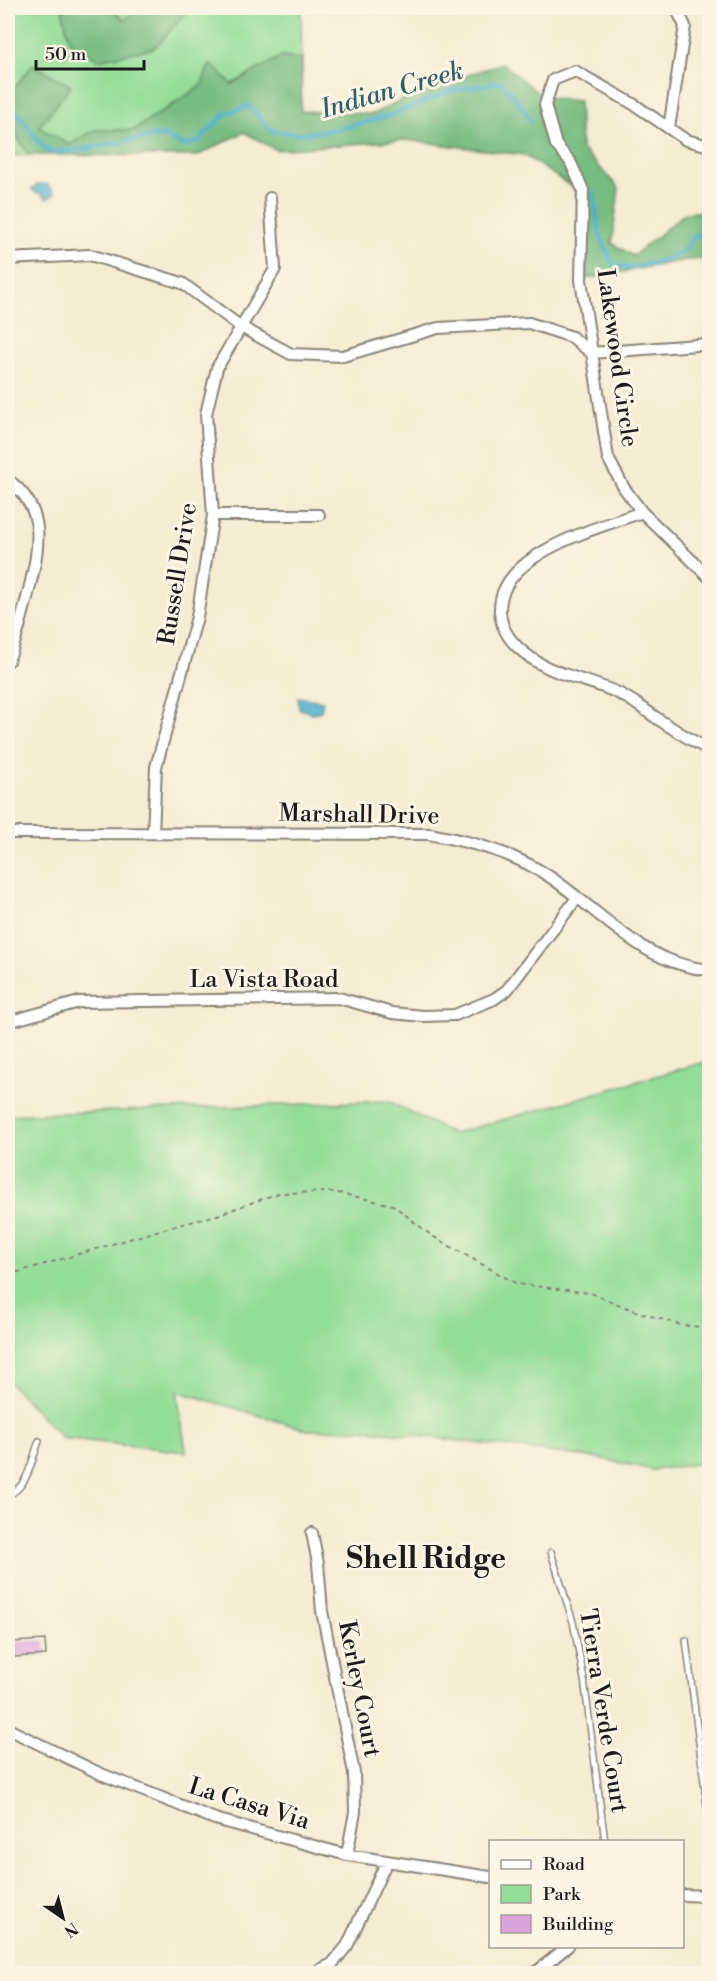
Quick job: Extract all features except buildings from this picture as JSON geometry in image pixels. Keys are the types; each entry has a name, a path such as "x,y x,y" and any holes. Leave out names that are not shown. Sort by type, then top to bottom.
{"street":[{"path":"669,128 686,26 676,8"},
{"name":"Lakewood Circle","path":"710,146 686,140 636,105 575,71 554,80 545,105 556,145 570,161 584,189 581,280 608,458 624,488 642,512 710,578"},
{"name":"Russell Drive","path":"153,833 156,767 197,617 213,515 206,414 217,368 275,269 270,198"},
{"path":"8,259 90,255 182,282 241,327 291,354 343,356 438,328 529,323 572,337 591,353 710,344"},
{"path":"8,480 21,493 34,512 38,539 27,600 8,661"},
{"path":"642,512 558,543 519,570 507,584 501,597 503,628 515,646 533,660 559,673 622,695 683,736 710,750"},
{"path":"213,515 319,515"},
{"name":"Marshall Drive","path":"8,833 429,834 459,840 525,862 577,897 630,940 649,952 675,963 710,970"},
{"name":"La Vista Road","path":"8,1022 79,1002 339,998 392,1013 455,1016 495,999 507,990 577,897"},
{"name":"Kerley Court","path":"312,1533 318,1563 322,1611 354,1773 355,1812 347,1855"},
{"name":"La Casa Via","path":"8,1729 101,1774 215,1819 347,1855 489,1877"},
{"path":"311,1974 332,1964 347,1946 387,1861"},
{"path":"684,1895 710,1896"},
{"path":"534,1974 567,1948"}],"lane":[{"path":"8,1496 18,1490 24,1482 39,1441"},
{"name":"Tierra Verde Court","path":"551,1552 573,1622 584,1678 605,1840"},
{"path":"686,1640 710,1829"}],"path":[{"path":"8,1275 218,1215 279,1193 334,1192 393,1205 432,1236 517,1284 591,1293 635,1311 681,1325 710,1328"}],"green space":[{"path":"8,8 301,8 302,73 232,84 201,86 96,155 69,145 38,127 50,113 31,95 14,131 29,155 8,156"},
{"path":"70,8 115,8 113,10 124,20 141,8 191,8 154,48 98,60 70,42 62,11"},
{"path":"280,57 302,59 301,111 373,114 416,93 502,63 543,97 579,101 581,148 619,188 612,243 633,256 685,213 709,211 709,259 686,260 585,279 577,190 524,155 405,140 276,150 244,132 197,156 29,155 14,131 8,130 11,92 33,64 71,86 39,127 69,145 94,130 134,130 201,86 210,63 232,84"},
{"path":"709,1061 709,1462 653,1470 598,1458 362,1429 308,1430 177,1391 186,1452 62,1438 8,1381 8,1115 388,1101 453,1134"}],"water":[{"path":"47,184 55,194 47,199 32,189 37,185"},
{"path":"298,697 323,701 321,711 312,713 299,709"}],"waterway":[{"name":"Indian Creek","path":"8,122 17,112 49,152 78,150 161,135 185,146 199,141 225,114 249,106 271,131 299,134 339,129 391,115 450,91 500,82 516,99 531,121"},
{"name":"Indian Creek","path":"593,192 600,235 613,265 632,268 662,261 683,251 694,236 710,234"}],"district":[{"name":"Shell Ridge","path":"426,1559"}]}
